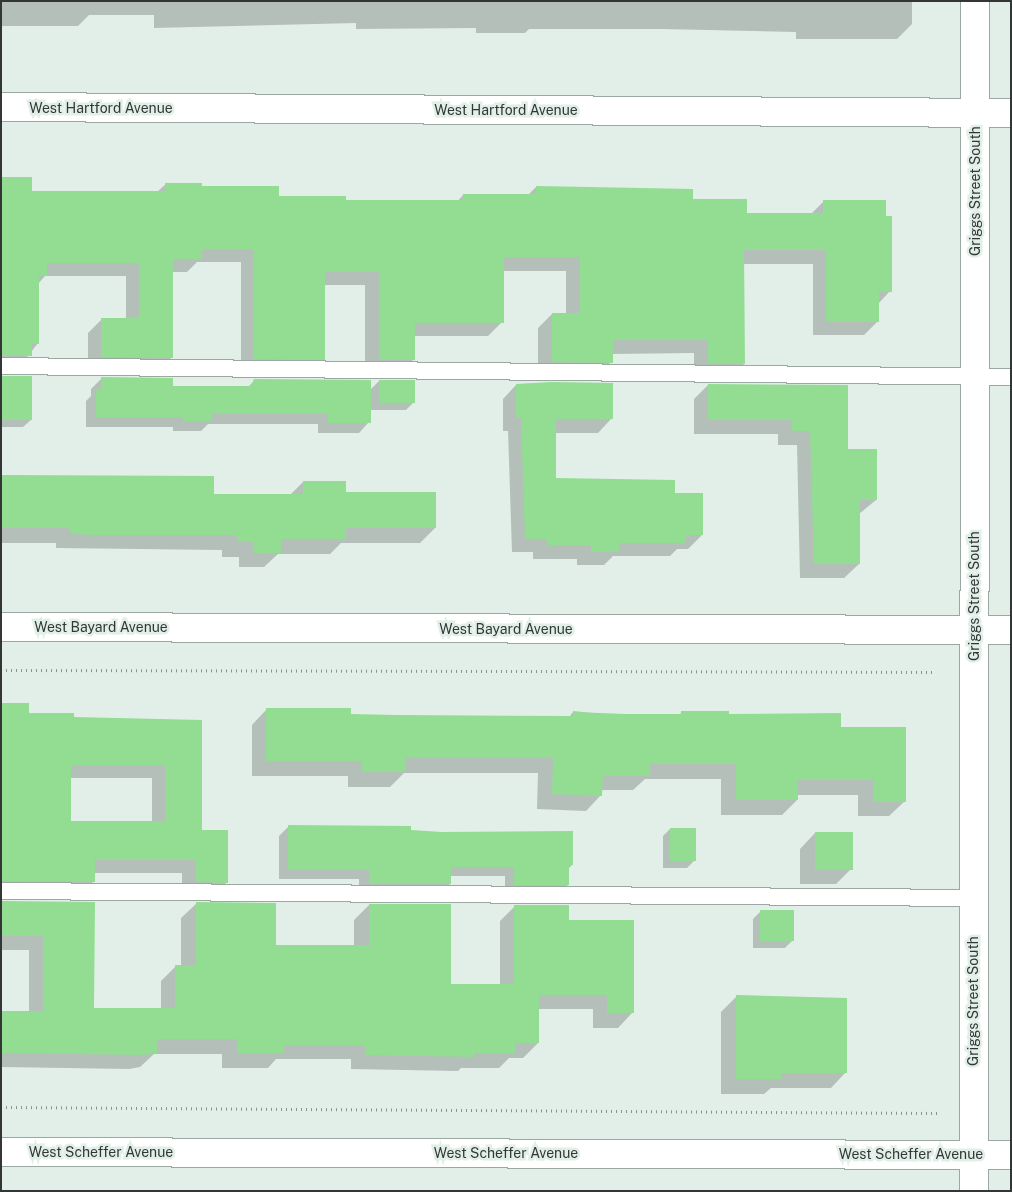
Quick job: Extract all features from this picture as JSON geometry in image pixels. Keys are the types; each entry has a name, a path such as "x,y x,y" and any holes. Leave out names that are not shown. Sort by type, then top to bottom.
{"street":[{"name":"Griggs Street South","path":"974,1191 975,1"},
{"name":"West Hartford Avenue","path":"1,107 1011,113"},
{"name":"West Bayard Avenue","path":"1,627 1011,630"},
{"name":"West Scheffer Avenue","path":"1,1152 1011,1155"}],"lane":[{"path":"1,366 1011,376"},
{"path":"1,891 974,898"}],"path":[{"path":"1,670 936,672"},
{"path":"1,1107 938,1113"}],"building":[{"path":"1,177 32,177 32,191 165,191 165,183 202,183 202,186 279,186 279,196 346,196 346,200 463,200 463,194 536,194 536,186 693,189 693,199 747,199 747,213 823,213 823,200 886,200 886,216 892,216 892,292 879,292 879,322 826,322 826,250 744,250 745,364 708,364 708,340 613,340 613,363 552,362 552,313 580,313 580,257 504,257 504,323 415,323 415,360 379,360 379,272 325,272 325,360 254,359 254,249 202,249 202,259 173,259 173,358 101,357 101,318 139,318 139,263 47,263 47,276 39,276 39,344 32,344 32,356 1,356"},
{"path":"1,376 32,376 32,420 1,420"},
{"path":"101,377 173,378 173,386 251,386 254,379 371,380 371,423 328,423 328,414 212,414 212,421 183,421 183,417 96,417 96,389 101,389"},
{"path":"379,380 415,380 415,403 379,403"},
{"path":"552,382 613,383 613,419 556,419 556,478 675,480 675,493 703,493 703,535 685,535 685,543 619,543 619,552 591,552 591,545 547,545 547,539 525,539 521,418 516,418 516,384"},
{"path":"708,384 848,385 848,449 877,449 877,500 860,500 860,564 814,564 810,431 792,431 792,420 708,420"},
{"path":"2,475 214,476 214,494 303,494 303,481 346,481 346,492 436,492 436,528 346,528 346,539 281,539 281,553 254,553 254,542 237,542 237,535 88,535 70,533 70,528 1,528"},
{"path":"1,703 29,703 29,713 74,713 74,717 202,720 202,830 228,830 228,883 196,882 196,860 95,860 95,882 1,881","holes":["71,765 165,765 165,821 71,821"]},
{"path":"266,708 351,708 351,714 396,715 573,716 573,711 602,714 681,714 681,711 729,711 729,714 841,713 841,727 906,727 906,802 873,802 873,780 798,780 798,800 736,800 736,764 650,764 650,776 603,776 602,796 552,794 553,758 406,758 406,772 362,772 362,761 266,761"},
{"path":"288,825 411,826 411,830 442,832 573,831 573,865 569,865 569,885 514,885 514,867 451,867 451,884 369,884 369,870 288,870"},
{"path":"670,828 696,828 696,861 670,861"},
{"path":"815,832 853,832 853,870 815,870"},
{"path":"1,901 95,902 94,1008 175,1008 175,965 196,965 196,902 276,903 276,945 369,945 369,904 451,904 451,984 514,984 514,905 569,905 569,920 634,920 634,1013 607,1013 607,995 539,995 539,1043 515,1043 515,1053 474,1053 474,1057 365,1055 365,1045 284,1045 284,1053 237,1053 237,1039 157,1039 157,1053 144,1055 1,1053 1,1011 43,1011 43,936 1,936"},
{"path":"760,910 794,910 794,941 760,941"},
{"path":"736,995 847,998 847,1073 781,1073 781,1079 736,1079"}]}
